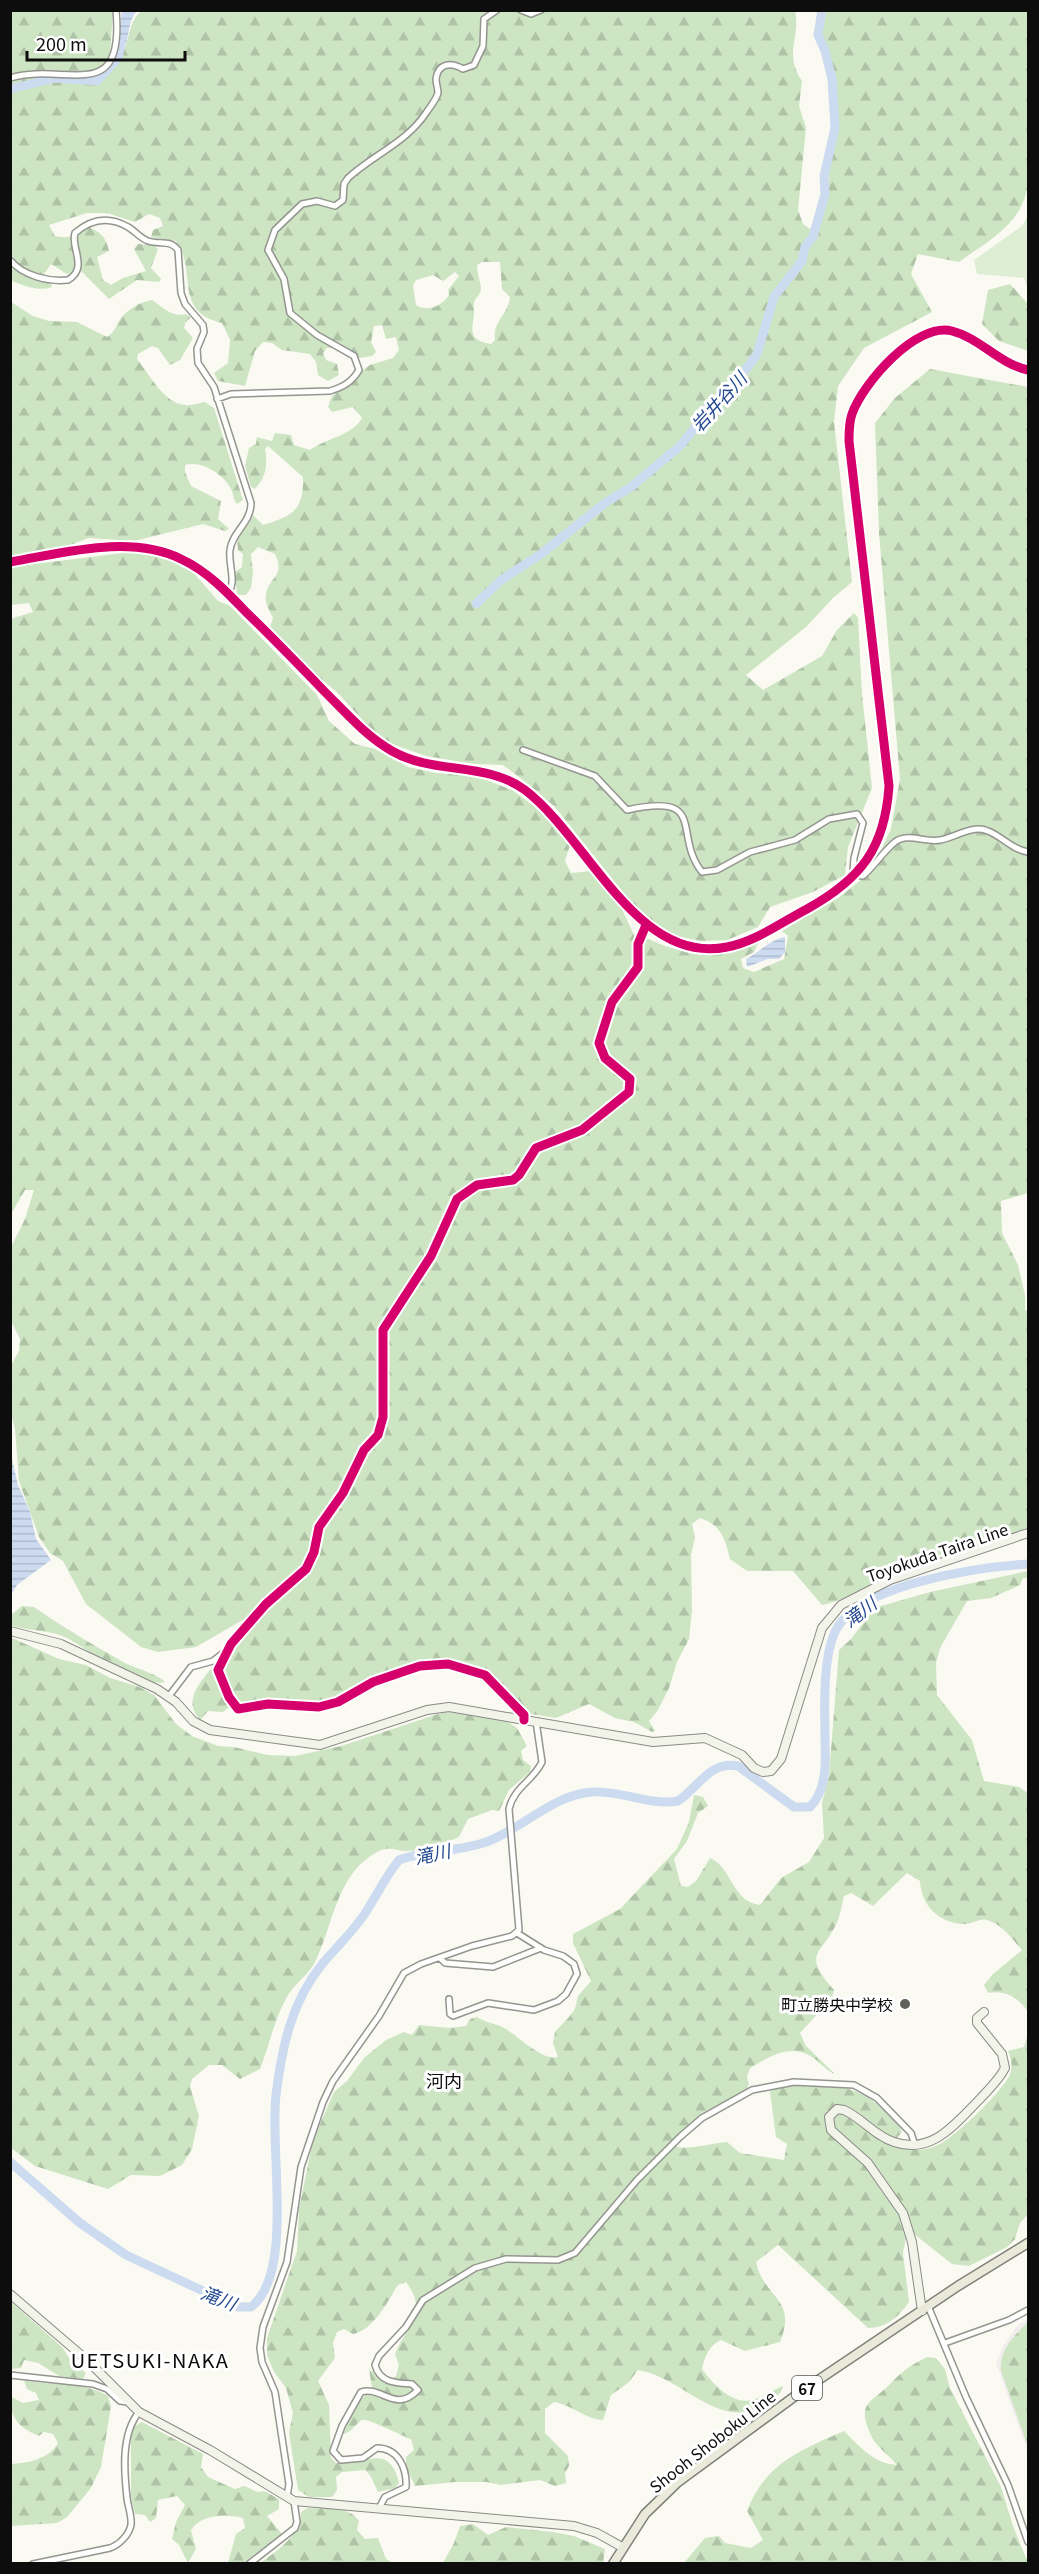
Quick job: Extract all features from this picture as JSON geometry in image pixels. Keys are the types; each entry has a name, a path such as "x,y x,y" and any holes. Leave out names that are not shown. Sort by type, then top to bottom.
{"main road":[{"name":"Shooh Shoboku Line","path":"614,2561 645,2514 678,2482 765,2416 925,2308 1029,2243"}],"street":[{"path":"10,78 36,73 84,77 103,70 112,57 116,10"},
{"path":"217,399 231,394 330,391 355,377 359,370 354,356 316,335 291,313 284,279 268,250 270,238 286,217 302,204 317,201 334,206 343,200 344,184 348,178 404,138 421,121 435,100 438,91 436,81 438,71 444,65 454,64 463,69 474,66 483,46 484,19 497,10"},
{"path":"521,10 531,14 541,10"},
{"path":"10,260 30,275 68,280 75,274 79,254 74,243 75,233 92,220 122,224 145,239 175,245 179,256 181,293 185,304 203,325 204,332 196,349 198,363 211,380 252,503 249,517 231,545 232,585 228,593"},
{"path":"10,562 106,548 151,550 183,560 228,593 375,741 409,759 498,777 521,788 554,815 646,925 663,938 689,947 728,947 758,936 828,897 856,875 880,837 888,805 889,786 849,441 852,415 862,395 902,349 914,339 932,330 953,331 969,338 995,357 1029,370"},
{"path":"523,750 595,776 627,810 659,804 676,811 683,817 689,830 693,855 702,872 717,870 750,852 795,840 829,819 857,814 863,823 854,858 853,871 856,875"},
{"path":"856,875 863,876 895,842 912,837 939,841 961,831 986,829 1015,849 1029,852"},
{"path":"169,1696 192,1667 213,1661 227,1650 266,1604 306,1569 314,1552 319,1527 343,1493 364,1450 378,1435 383,1417 383,1330 431,1256 457,1199 477,1185 513,1180 519,1175 536,1149 582,1130 629,1092 630,1079 606,1058 599,1043 612,1002 638,967 638,944 646,925"},
{"name":"Toyokuda Taira Line","path":"10,1631 61,1644 169,1696 194,1721 210,1730 311,1745 332,1741 441,1707 653,1742 705,1738 742,1755 758,1771 771,1771 781,1759 822,1628 834,1611 850,1598 890,1580 1029,1533"},
{"path":"227,1650 218,1670 229,1697 238,1709 268,1704 319,1707 338,1702 373,1682 414,1668 448,1664 485,1675 524,1715 524,1720"},
{"path":"517,1933 519,1925 509,1820 513,1795 542,1762 536,1721"},
{"path":"449,1999 450,2014 453,2016 488,2003 534,2010 558,2001 566,1994 576,1979 577,1969 568,1959 541,1948 517,1933"},
{"path":"249,2564 295,2528 297,2522 290,2499 274,2392 262,2362 260,2348 263,2327 287,2262 301,2167 309,2138 333,2081 380,2016 401,1977 410,1969 517,1933"},
{"path":"441,1958 445,1963 494,1967 541,1948"},
{"path":"984,2012 976,2021 1002,2054 1005,2061 1002,2074 942,2136 915,2145 891,2142 844,2110 837,2109 829,2117 831,2130 868,2163 903,2214 912,2242 925,2308 945,2343 966,2397 1008,2486 1029,2542"},
{"path":"379,2508 385,2497 401,2492 406,2487 396,2454 390,2450 377,2448 363,2458 341,2460 333,2451 342,2426 361,2392 372,2391 389,2399 399,2400 418,2390 412,2384 387,2380 377,2372 375,2365 379,2356 406,2327 423,2300 475,2268 495,2261 525,2258 558,2260 575,2253 637,2180 680,2137 702,2118 758,2088 794,2082 854,2085 877,2098 911,2133 915,2145"},
{"path":"10,2294 88,2361 139,2412 210,2450 290,2499 574,2526 597,2533 622,2547"},
{"path":"945,2343 1009,2320 1029,2310"},
{"path":"10,2375 93,2384 107,2389 120,2401 128,2402"},
{"path":"33,2564 110,2548 120,2543 129,2530 131,2517 127,2499 126,2450 134,2419 139,2412"},
{"path":"614,2561 625,2564"}],"shaded area":[{"path":"1028,2318 1028,2453 996,2363 1003,2346 1017,2326"}],"green space":[{"path":"11,11 113,11 110,54 120,58 134,20 142,11 795,11 796,29 793,54 796,71 802,81 799,106 806,128 798,210 803,224 810,229 817,224 828,194 829,159 837,132 837,91 822,33 825,11 1028,11 1028,181 1020,208 1004,229 959,262 918,254 911,274 932,312 864,348 838,386 834,422 852,582 833,598 806,627 746,675 763,690 822,656 837,630 854,613 858,618 862,694 872,788 848,847 845,875 813,892 770,907 758,927 727,940 701,941 665,934 643,917 555,807 503,765 474,764 426,756 392,744 370,728 337,692 317,676 270,627 273,618 266,598 267,589 279,568 275,554 258,547 251,554 253,573 251,588 246,595 237,595 235,572 242,567 243,554 238,550 237,540 253,515 263,525 289,515 298,505 303,488 303,477 268,446 265,449 264,475 255,489 251,487 245,466 249,448 256,444 257,437 272,441 275,433 291,435 294,445 310,450 358,424 362,418 353,407 332,412 328,407 332,396 353,382 370,365 393,358 399,350 396,337 386,339 382,325 374,326 371,342 376,352 372,356 359,358 340,343 333,348 327,348 323,353 326,360 337,364 339,375 328,381 318,375 316,362 310,354 282,350 272,343 263,342 255,351 245,386 218,381 214,373 228,363 230,340 222,323 207,317 197,309 191,299 182,252 176,241 151,237 153,230 163,226 160,218 149,214 135,222 107,213 87,213 49,225 55,236 72,236 87,227 102,235 109,251 97,257 103,280 111,285 123,278 146,271 134,249 138,244 153,245 158,249 151,268 161,279 159,282 137,280 109,299 81,271 67,274 51,264 44,274 34,272 21,266 11,254","holes":["482,262 500,262 502,289 510,297 496,328 495,340 491,344 478,340 472,330 474,303 481,290 477,265","455,272 459,276 448,290 449,295 443,302 430,308 416,305 413,286 416,280 433,275 443,281"]},
{"path":"1028,216 1028,291 1024,278 977,274 974,260 1022,226"},
{"path":"10,267 23,275 50,282 52,287 37,289 15,282 11,280"},
{"path":"1010,284 1028,304 1028,351 999,341 982,324 988,290"},
{"path":"152,300 172,313 191,317 185,323 184,328 193,338 180,360 170,365 158,348 152,346 138,354 137,359 158,388 171,400 188,405 205,402 214,408 243,500 237,504 229,485 212,470 192,464 185,465 185,472 191,486 221,501 218,519 229,529 225,531 203,524 134,541 88,538 60,549 11,556 11,302 33,316 49,321 77,322 107,337 129,310"},
{"path":"930,369 1028,387 1028,1193 1001,1201 1002,1233 1018,1265 1025,1295 1025,1310 1028,1311 1028,1527 1003,1537 923,1560 846,1597 822,1605 793,1571 747,1571 730,1559 721,1533 713,1524 700,1518 692,1524 695,1537 691,1555 692,1610 689,1639 677,1662 669,1688 658,1710 649,1721 655,1731 652,1732 634,1722 615,1718 589,1704 556,1718 531,1714 503,1684 487,1672 470,1665 452,1662 434,1662 397,1670 322,1704 244,1702 223,1712 208,1711 200,1720 193,1705 196,1689 251,1627 251,1615 196,1647 158,1652 141,1647 86,1604 63,1561 50,1553 39,1537 19,1481 15,1429 11,1413 10,1367 19,1351 20,1339 11,1321 11,1247 25,1219 34,1190 25,1190 11,1214 10,619 33,612 29,603 11,605 11,567 139,551 165,557 193,572 218,601 230,606 317,695 329,721 355,744 375,749 408,767 436,773 476,776 512,790 542,812 570,845 565,861 571,873 591,871 619,903 635,937 679,950 703,953 724,951 760,939 754,952 741,959 743,968 754,972 784,959 788,936 782,931 838,898 870,873 891,829 900,779 879,533 875,423 895,398"},
{"path":"1028,1571 1028,1578 1023,1578 1020,1585 991,1598 967,1601 940,1648 936,1663 937,1695 972,1740 984,1781 1019,1787 1028,1793 1028,2012 1016,1999 1005,1994 988,1993 984,1985 993,1974 1022,1950 997,1925 984,1920 968,1924 956,1923 940,1917 933,1912 924,1898 920,1881 907,1873 873,1906 851,1893 844,1896 838,1920 816,1960 818,1968 834,1990 832,1998 800,2033 806,2046 835,2074 804,2053 788,2051 772,2056 750,2068 746,2091 702,2113 673,2140 677,2147 682,2148 727,2142 740,2153 784,2160 787,2144 776,2137 770,2092 773,2089 796,2084 822,2084 859,2093 873,2101 900,2127 902,2132 896,2139 897,2147 918,2150 933,2147 955,2133 999,2091 1011,2071 1008,2051 1024,2047 1028,2033 1028,2214 1020,2223 1015,2239 1007,2247 969,2266 952,2264 914,2234 906,2238 903,2253 909,2302 892,2320 881,2326 868,2328 778,2245 756,2262 760,2274 778,2299 785,2316 780,2342 745,2351 721,2340 708,2352 702,2369 723,2392 737,2399 752,2400 783,2386 779,2393 752,2411 735,2413 719,2409 671,2382 638,2370 628,2383 611,2395 603,2420 554,2402 545,2409 545,2433 568,2456 569,2466 565,2473 566,2483 555,2486 540,2480 501,2485 486,2482 455,2482 415,2486 406,2467 406,2457 414,2450 411,2439 365,2420 343,2434 358,2403 372,2388 369,2369 386,2382 396,2376 399,2365 395,2354 416,2310 413,2293 406,2282 398,2285 374,2321 367,2327 353,2334 344,2329 337,2332 333,2343 335,2358 318,2381 329,2405 331,2458 336,2463 383,2459 395,2470 399,2483 395,2488 378,2492 365,2470 342,2472 336,2477 337,2490 332,2497 309,2497 298,2490 289,2433 293,2413 286,2388 274,2372 267,2355 267,2338 297,2251 299,2209 313,2140 334,2092 347,2081 364,2058 386,2040 404,2032 412,2035 419,2025 449,2028 466,2026 470,2019 477,2017 504,2028 537,2052 558,2057 553,2043 555,2032 575,2009 578,1996 591,1981 573,1943 573,1934 620,1909 677,1849 689,1822 694,1795 703,1797 708,1806 698,1813 687,1841 674,1859 681,1886 688,1887 696,1881 710,1858 723,1869 743,1898 760,1905 781,1878 809,1862 824,1838 822,1803 829,1775 839,1650 851,1639 874,1608 930,1592"},
{"path":"22,1606 34,1607 112,1656 157,1676 165,1682 142,1680 62,1636 11,1625 11,1615"},
{"path":"10,1637 59,1659 86,1665 110,1678 140,1687 154,1695 176,1724 192,1736 218,1746 234,1747 267,1755 295,1756 341,1746 444,1712 472,1713 508,1722 517,1728 527,1746 521,1751 523,1760 531,1766 530,1772 509,1790 499,1811 492,1810 468,1819 459,1837 420,1850 383,1850 365,1860 345,1885 338,1899 314,1964 285,2001 260,2069 240,2079 222,2065 209,2065 192,2079 190,2087 199,2116 192,2149 182,2165 160,2176 131,2175 108,2189 35,2166 11,2148"},
{"path":"11,2302 62,2347 71,2361 86,2373 83,2379 59,2376 38,2363 24,2360 21,2368 11,2369"},
{"path":"1028,2322 1028,2447 1001,2371 1001,2363 1005,2350"},
{"path":"927,2357 936,2358 945,2369 950,2388 1001,2487 1028,2563 684,2563 705,2538 719,2536 725,2543 751,2548 763,2540 747,2511 755,2495 774,2470 786,2460 813,2445 844,2431 874,2458 897,2465 872,2437 866,2423 866,2409 873,2399 903,2372"},
{"path":"24,2380 88,2388 108,2396 111,2406 101,2467 91,2488 67,2517 57,2523 11,2526 11,2464 44,2456 58,2443 53,2434 44,2432 39,2436 21,2425 14,2416 10,2396 23,2403 39,2400 36,2393 27,2389"},
{"path":"142,2422 203,2454 201,2467 208,2477 235,2489 244,2486 258,2492 264,2491 279,2499 279,2509 267,2516 282,2534 243,2563 228,2563 236,2534 245,2528 243,2518 214,2516 201,2521 191,2530 196,2549 188,2563 179,2545 172,2539 176,2522 185,2505 177,2496 158,2500 156,2518 150,2522 145,2515 135,2514 131,2498 131,2437 133,2427"},
{"path":"307,2508 349,2512 359,2521 357,2530 365,2539 378,2538 386,2559 393,2563 260,2563 293,2535 301,2512"},
{"path":"473,2524 488,2535 506,2527 574,2536 605,2549 603,2564 443,2563 460,2526"}],"water":[{"path":"122,11 137,11 131,21 121,54 117,51"},
{"path":"785,937 785,952 779,959 768,959 747,967 746,959 774,941"},
{"path":"10,1424 12,1459 18,1485 30,1512 36,1539 51,1560 17,1585 12,1593"}],"waterway":[{"name":"岩井谷川","path":"476,604 501,580 541,554 605,503 631,487 680,446 708,406 725,398 757,354 774,297 802,261 805,247 813,237 825,194 824,176 835,128 832,79 825,51 818,35 822,10"},
{"path":"10,89 55,78 97,81 118,58 121,42"},
{"name":"滝川","path":"10,2162 80,2223 126,2255 238,2307 251,2307 264,2291 272,2267 276,2239 276,2095 281,2060 290,2026 303,1993 312,1978 359,1921 399,1860 489,1841 552,1805 578,1794 603,1792 656,1801 678,1801 705,1776 728,1765 738,1766 794,1807 810,1807 819,1793 825,1768 825,1688 830,1646 834,1634 846,1617 866,1602 920,1581 980,1569 1028,1564"}],"cycle path":[{"path":"10,562 74,551 119,547 161,552 181,559 208,576 224,590 349,716 383,745 408,758 425,763 477,771 510,781 525,790 548,811 616,894 640,918 666,937 695,948 727,947 748,941 768,931 826,898 842,886 867,860 876,844 887,808 889,786 849,441 850,420 858,401 879,372 907,345 938,331 962,334 1008,362 1028,370"},
{"path":"524,1720 524,1715 485,1675 448,1664 420,1666 373,1682 338,1702 319,1707 268,1704 238,1709 229,1697 218,1670 231,1644 266,1604 306,1569 314,1552 319,1527 343,1493 364,1450 378,1435 383,1417 383,1330 431,1256 457,1199 477,1185 513,1180 519,1175 536,1148 582,1130 629,1092 630,1079 605,1058 599,1043 612,1002 638,967 638,944 646,925"}],"place":[{"name":"町立勝央中学校","path":"905,2004"}],"district":[{"name":"河内","path":"444,2080"},
{"name":"UETSUKI-NAKA","path":"150,2359"}]}
